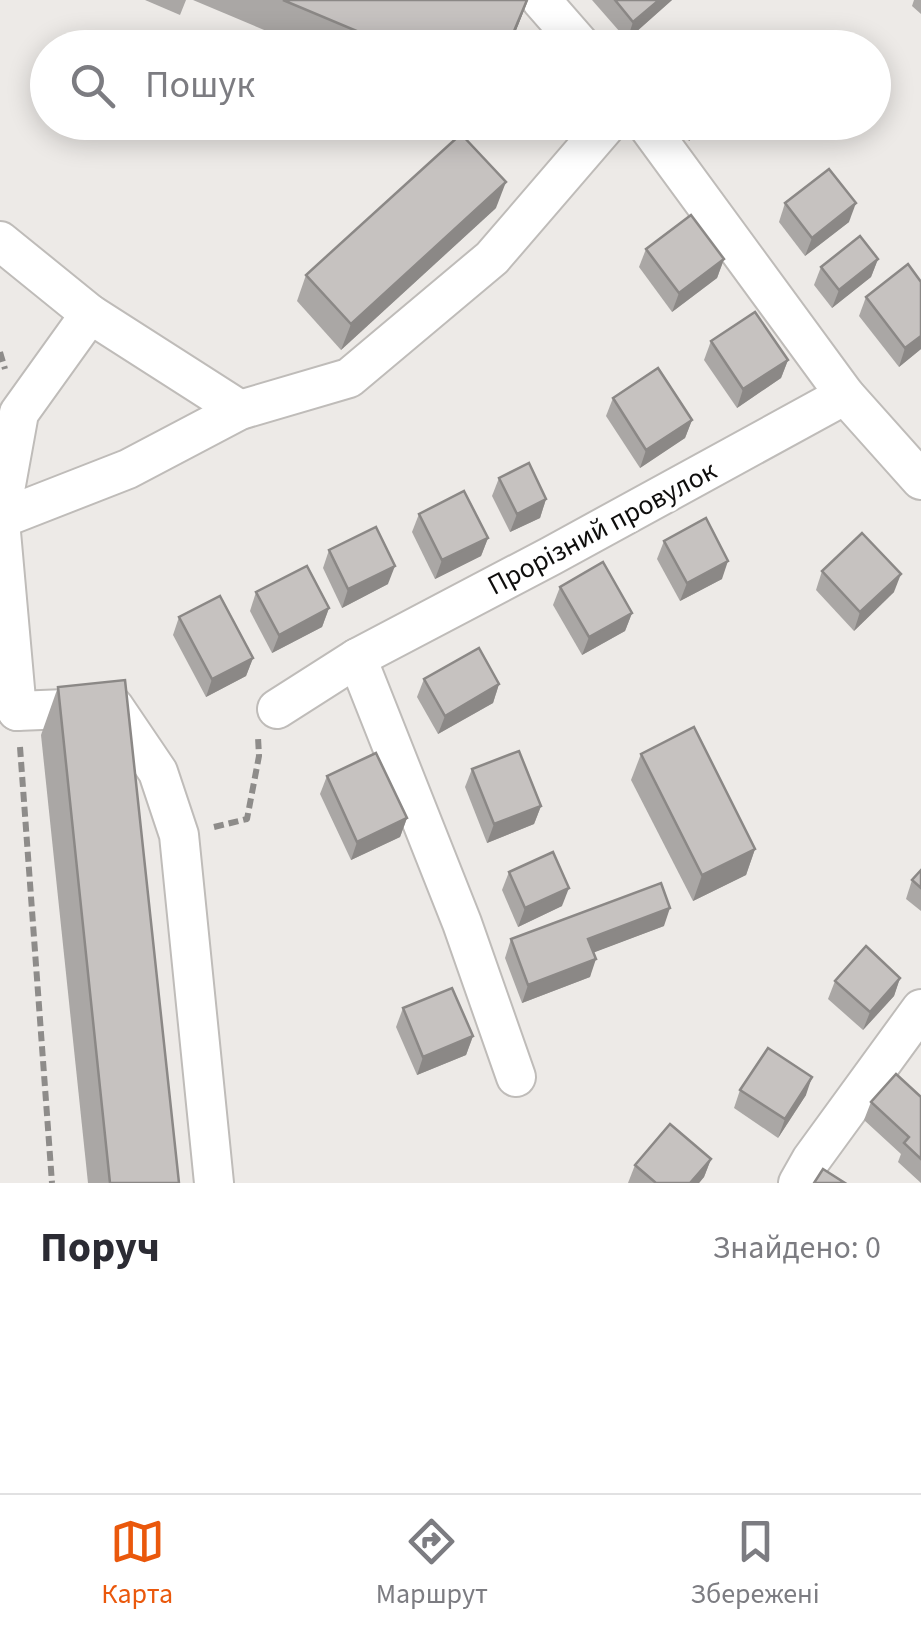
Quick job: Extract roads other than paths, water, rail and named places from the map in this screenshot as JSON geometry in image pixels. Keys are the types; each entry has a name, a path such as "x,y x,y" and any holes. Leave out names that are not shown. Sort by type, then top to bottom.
{"street":[{"path":"544,3 568,30"},
{"path":"0,520 128,469 240,410 349,378 492,258 594,140"},
{"path":"659,140 845,395 921,480"},
{"path":"0,241 90,314 240,410"},
{"path":"90,314 20,412 0,520 9,722 114,707 158,772 180,835 214,1183"},
{"name":"Прорізний провулок","path":"277,709 357,658 845,395"},
{"path":"357,658 462,924 516,1077"},
{"path":"842,1183 805,1171 921,1009"}]}
